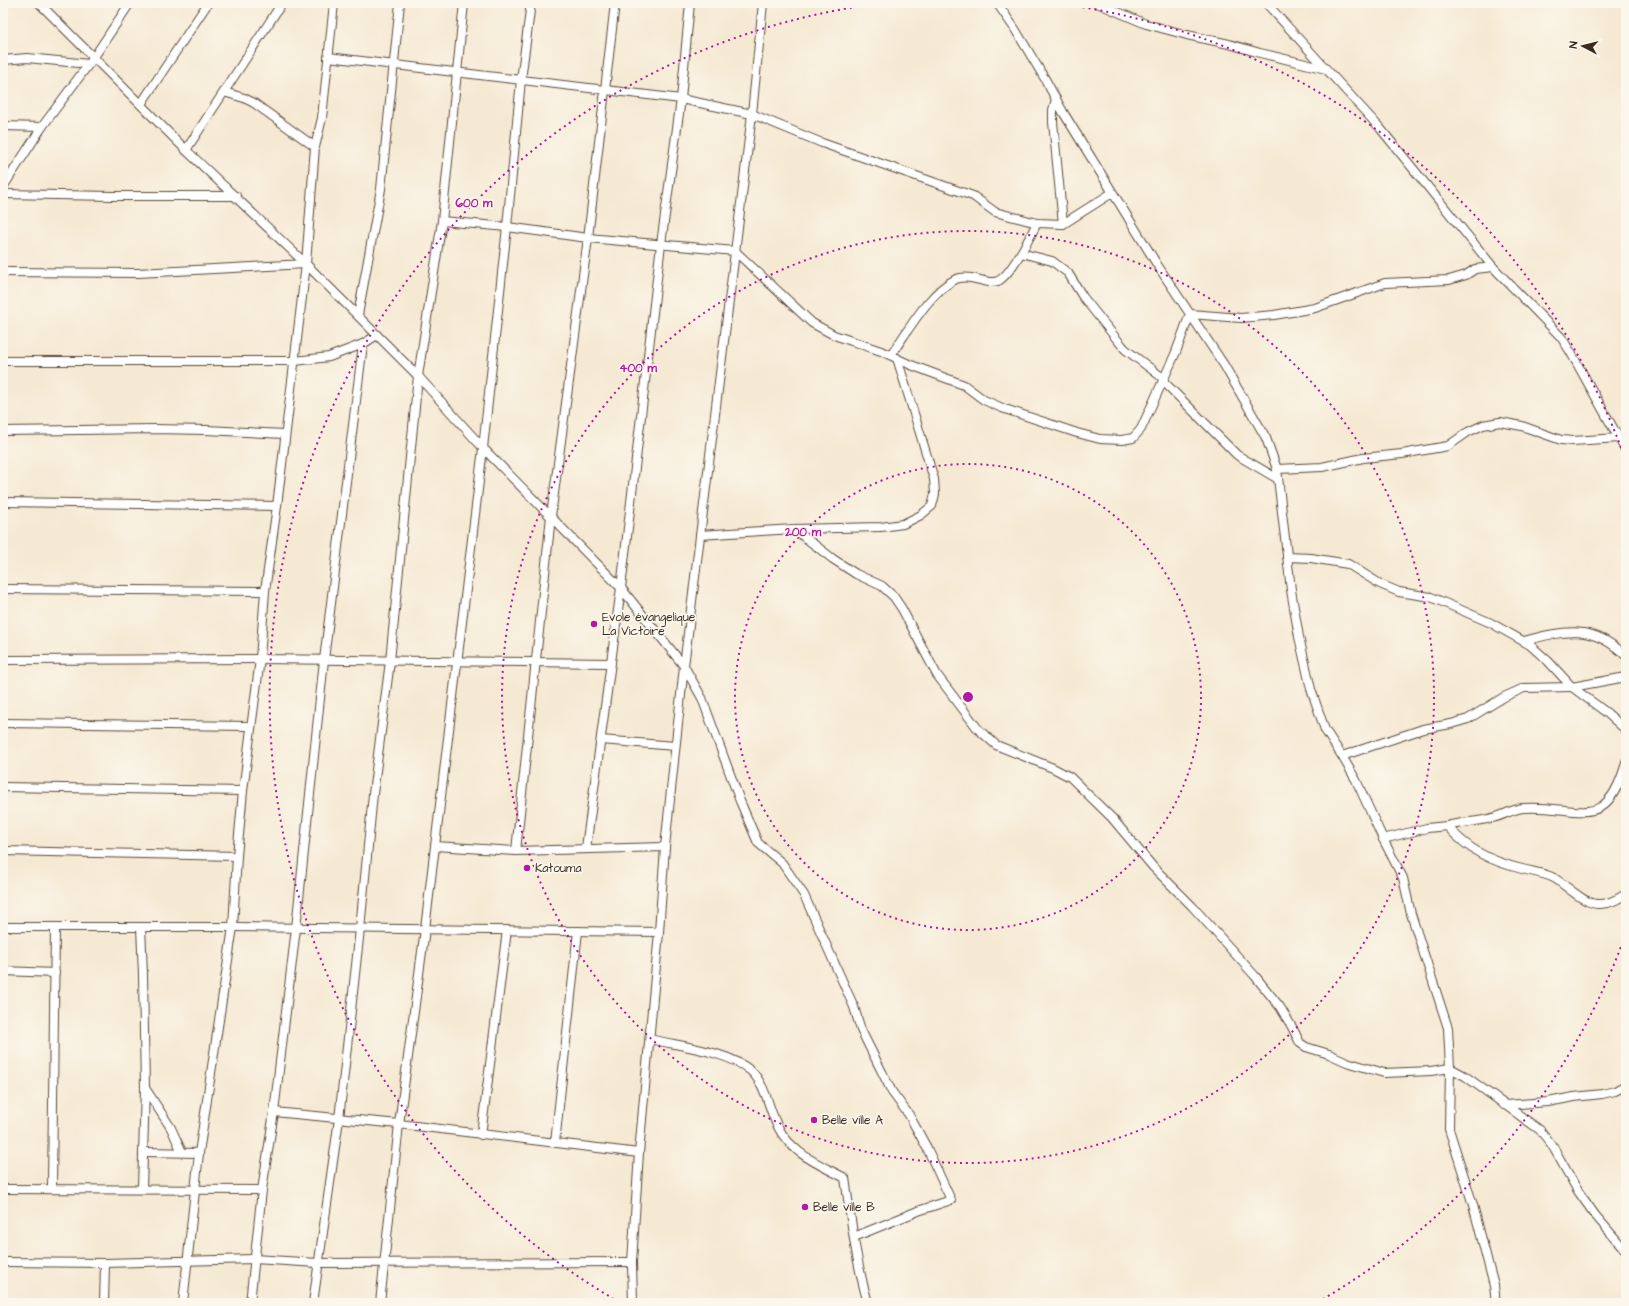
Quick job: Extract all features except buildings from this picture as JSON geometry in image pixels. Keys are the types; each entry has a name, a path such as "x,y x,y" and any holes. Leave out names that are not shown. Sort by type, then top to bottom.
{"street":[{"path":"39,3 92,61 141,104 186,150 236,196 358,315 418,376 483,448 621,588 684,666 702,698 740,801 758,843 782,863 804,895 854,1007 861,1030 892,1092 908,1115 927,1148 951,1200 918,1211 854,1237"},
{"path":"3,187 42,126 92,61 130,3"},
{"path":"141,104 208,3"},
{"path":"186,150 282,3"},
{"path":"183,1303 199,1153 233,927 237,856 250,726 260,659 265,591 295,361 306,264 315,147 322,118 334,3"},
{"path":"358,315 381,189 400,3"},
{"path":"313,1303 339,1119 373,794 390,661 418,376 442,221 464,3"},
{"path":"380,1303 383,1263 399,1124 425,929 483,448 521,80 531,3"},
{"path":"516,851 537,663 551,516 588,238 615,3"},
{"path":"586,848 621,588 661,244 681,99 690,3"},
{"path":"633,1303 632,1262 639,1153 675,746 752,114 763,3"},
{"path":"997,3 1015,29 1112,193 1158,266 1224,365 1266,438 1277,469 1286,557 1299,637 1311,689 1325,730 1356,780 1403,878 1411,914 1448,1028 1450,1068 1450,1129 1473,1205 1494,1286 1496,1303"},
{"path":"1097,3 1146,24 1326,69"},
{"path":"1266,3 1380,128 1493,267 1561,337 1626,451"},
{"path":"328,57 681,99 752,114 822,143 973,196 995,212 1037,223 1063,224 1112,193"},
{"path":"3,60 27,58 92,61"},
{"path":"224,92 244,98 254,103 315,147"},
{"path":"1056,98 1053,110 1053,122 1063,224"},
{"path":"3,126 42,126"},
{"path":"3,194 236,196"},
{"path":"442,221 507,227 588,238 735,251 812,324 834,335 964,385 984,400 1002,408 1077,433 1100,439 1122,440 1133,438 1141,429 1176,352 1190,314"},
{"path":"700,535 794,529 881,528 903,524 921,515 932,506 935,494 934,479 894,357 926,305 938,291 956,279 966,277 991,282 998,281 1005,275 1021,254 1037,223"},
{"path":"1021,254 1052,261 1068,273 1083,297 1125,348 1163,379 1236,455 1278,479"},
{"path":"3,272 138,273 306,264"},
{"path":"1190,314 1241,318 1274,315 1315,308 1385,282 1448,280 1466,275 1475,269 1493,267"},
{"path":"3,361 295,361 329,357 363,344 377,335"},
{"path":"250,1303 262,1190 274,1112 296,928 324,660 363,344"},
{"path":"1277,469 1322,467 1363,458 1402,454 1448,446 1473,430 1500,422 1522,426 1561,440 1573,441 1619,438"},
{"path":"3,431 154,429 285,434"},
{"path":"3,502 277,506"},
{"path":"794,529 833,559 856,574 882,586 894,597 902,609 936,675 978,729 996,745 1053,768 1070,777 1112,818 1153,867 1192,906 1255,976 1280,1007 1300,1043 1306,1047 1329,1054 1347,1062 1384,1073 1431,1071 1450,1068 1476,1084 1540,1130 1552,1145 1578,1191 1595,1215 1626,1251"},
{"path":"1286,557 1311,558 1348,564 1380,584 1399,592 1432,597 1469,612 1524,641 1548,661 1572,687 1607,713 1626,730"},
{"path":"3,589 265,591"},
{"path":"1524,641 1564,632 1587,633 1601,637 1611,643 1626,656"},
{"path":"3,660 260,659 611,663"},
{"path":"1342,756 1423,729 1468,719 1504,697 1524,688 1572,687 1626,677"},
{"path":"3,723 250,726"},
{"path":"601,740 675,746"},
{"path":"1383,839 1427,828 1490,819 1521,808 1532,807 1577,811 1600,808 1608,803 1615,793 1626,763"},
{"path":"3,787 243,791"},
{"path":"1447,826 1460,841 1482,854 1498,862 1547,875 1592,904 1604,904 1614,901 1626,894"},
{"path":"435,846 516,851 665,847"},
{"path":"3,851 237,856"},
{"path":"3,927 233,927 659,932"},
{"path":"52,1189 56,927"},
{"path":"141,927 145,1088 142,1189"},
{"path":"481,1135 506,930"},
{"path":"555,1143 578,931"},
{"path":"3,971 55,973"},
{"path":"650,1039 731,1058 751,1071 760,1082 777,1125 788,1143 798,1152 819,1165 845,1178 862,1281 868,1303"},
{"path":"1504,1105 1548,1102 1602,1094 1615,1091 1626,1085"},
{"path":"145,1088 170,1128 182,1152"},
{"path":"274,1112 399,1124 639,1153"},
{"path":"143,1152 199,1153"},
{"path":"3,1189 262,1190"},
{"path":"3,1262 105,1263 254,1259 318,1263 632,1262"},
{"path":"104,1303 105,1263"}],"place":[{"name":"Evole évangelique La Victoire","path":"594,624"},
{"name":"Katouma","path":"527,868"},
{"name":"Belle ville A","path":"814,1120"},
{"name":"Belle ville B","path":"805,1207"}]}
